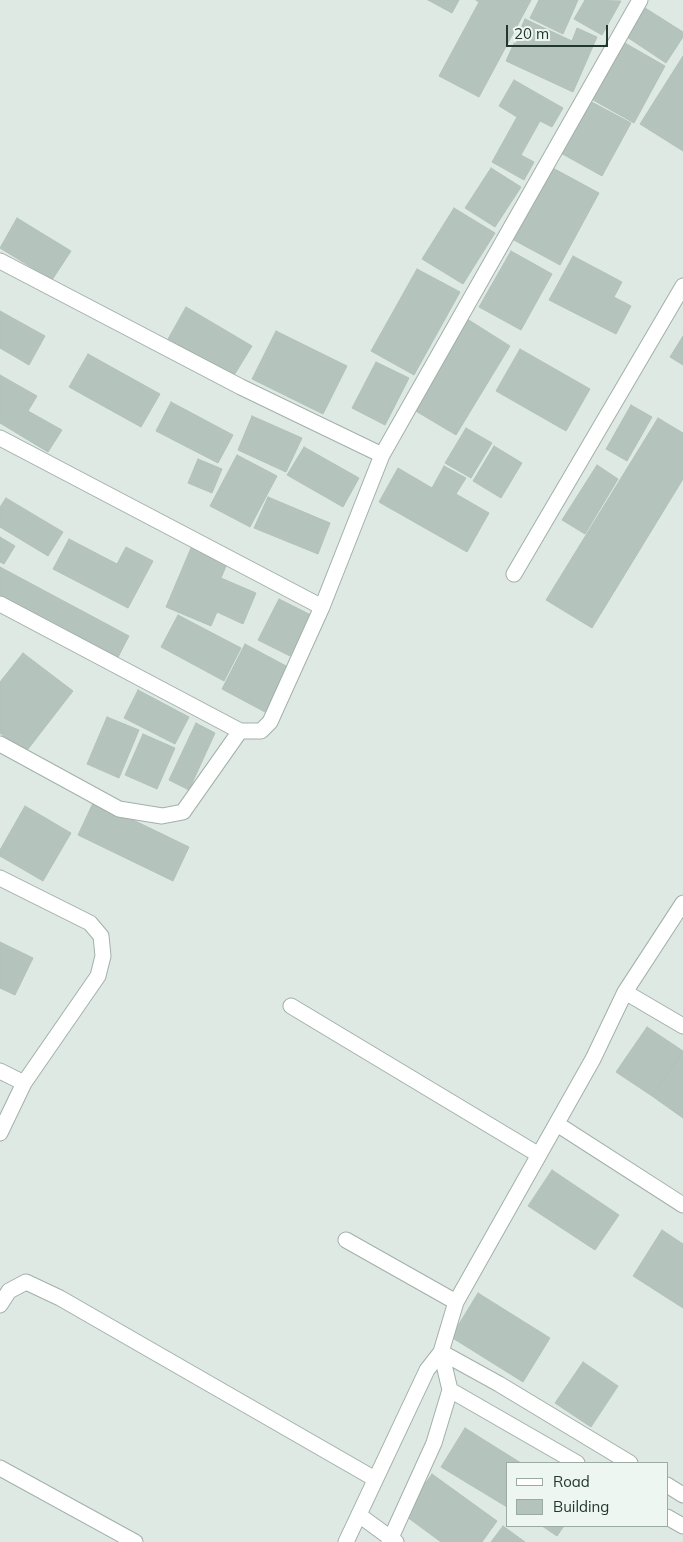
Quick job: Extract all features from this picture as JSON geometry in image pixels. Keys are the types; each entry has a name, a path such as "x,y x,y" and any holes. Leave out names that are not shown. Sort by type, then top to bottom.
{"street":[{"path":"0,604 240,731 261,731 270,722 322,607 382,455 640,0"},
{"path":"0,261 242,387 382,455"},
{"path":"514,574 683,286"},
{"path":"0,438 322,607"},
{"path":"0,744 119,809 162,816 183,812 240,731"},
{"path":"0,878 90,923 101,936 103,956 98,976 24,1083 0,1133"},
{"path":"346,1542 427,1370 441,1352 456,1302 557,1124 625,992 683,903"},
{"path":"625,992 683,1026"},
{"path":"291,1006 539,1155"},
{"path":"0,1071 24,1083"},
{"path":"557,1124 683,1204"},
{"path":"346,1240 456,1302"},
{"path":"0,1305 9,1291 26,1282 52,1294 375,1479"},
{"path":"358,1515 392,1541 434,1443 450,1390 441,1352"},
{"path":"441,1352 500,1384 628,1462"},
{"path":"450,1390 575,1462"},
{"path":"0,1468 135,1542"},
{"path":"668,1487 683,1495"},
{"path":"668,1518 683,1526"}],"building":[{"path":"428,0 459,0 452,13"},
{"path":"476,0 531,0 479,97 439,76 479,2"},
{"path":"539,0 578,0 563,34 530,18"},
{"path":"585,0 621,1 602,35 574,19"},
{"path":"642,6 683,32 683,37 666,63 624,35"},
{"path":"525,19 572,41 577,28 597,37 573,92 506,61"},
{"path":"618,39 665,66 634,123 586,96"},
{"path":"683,56 683,151 640,124"},
{"path":"514,80 563,108 552,127 540,121 521,155 534,162 524,180 492,162 517,117 499,106"},
{"path":"588,100 631,123 602,176 559,152"},
{"path":"551,167 599,193 560,265 512,239"},
{"path":"491,168 521,187 495,227 465,208"},
{"path":"454,208 495,233 463,284 422,259"},
{"path":"17,218 71,251 52,280 0,248"},
{"path":"511,251 552,274 521,330 479,307"},
{"path":"573,256 622,282 614,297 631,306 616,334 549,300"},
{"path":"417,269 460,292 414,375 371,351"},
{"path":"186,307 252,346 233,377 168,339"},
{"path":"0,311 45,336 29,365 0,348"},
{"path":"464,317 510,346 456,435 409,407"},
{"path":"276,331 347,366 323,414 252,379"},
{"path":"683,336 683,365 670,357"},
{"path":"520,349 590,389 566,431 496,391"},
{"path":"88,354 160,394 141,427 69,387"},
{"path":"376,362 409,378 385,425 352,408"},
{"path":"0,375 37,396 28,411 62,430 48,452 0,423"},
{"path":"171,402 233,435 218,463 156,431"},
{"path":"631,405 652,417 627,461 606,449"},
{"path":"252,416 302,438 286,472 238,450"},
{"path":"658,418 683,433 683,479 592,628 546,600"},
{"path":"466,428 492,443 471,478 445,463"},
{"path":"494,446 522,463 501,498 473,481"},
{"path":"304,447 359,478 343,507 287,475"},
{"path":"237,455 277,476 250,527 210,506"},
{"path":"198,459 222,469 212,493 188,483"},
{"path":"597,465 618,479 585,534 562,520"},
{"path":"444,466 466,478 456,494 489,513 467,552 379,502 398,468 432,488"},
{"path":"268,497 330,523 318,554 254,528"},
{"path":"6,498 63,532 48,556 0,527 0,507"},
{"path":"0,537 15,546 4,564 0,562"},
{"path":"69,539 117,564 126,547 153,561 128,608 53,569"},
{"path":"191,548 227,564 221,578 256,593 243,624 217,612 211,626 166,607"},
{"path":"0,567 129,636 116,661 0,599"},
{"path":"279,599 311,615 290,656 258,640"},
{"path":"178,615 241,648 224,681 161,647"},
{"path":"245,644 288,667 265,712 222,689"},
{"path":"23,653 73,691 25,753 0,733 0,682"},
{"path":"138,690 189,717 175,744 124,718"},
{"path":"107,717 139,730 119,778 87,764"},
{"path":"196,723 215,733 189,790 169,780"},
{"path":"143,734 175,748 157,789 125,775"},
{"path":"94,801 189,847 173,881 78,835"},
{"path":"25,806 71,833 43,881 0,856 0,850"},
{"path":"0,942 33,958 15,995 0,988"},
{"path":"647,1027 683,1051 652,1096 616,1072"},
{"path":"683,1051 683,1118 652,1096"},
{"path":"552,1170 619,1215 595,1250 528,1206"},
{"path":"662,1230 683,1244 683,1308 633,1276"},
{"path":"478,1293 550,1338 523,1382 451,1337"},
{"path":"583,1362 618,1386 591,1427 555,1403"},
{"path":"465,1428 519,1462 506,1462 506,1506 441,1467"},
{"path":"432,1474 497,1521 482,1542 441,1542 403,1514"},
{"path":"503,1526 525,1542 491,1542"},
{"path":"544,1527 563,1527 557,1536"}]}
